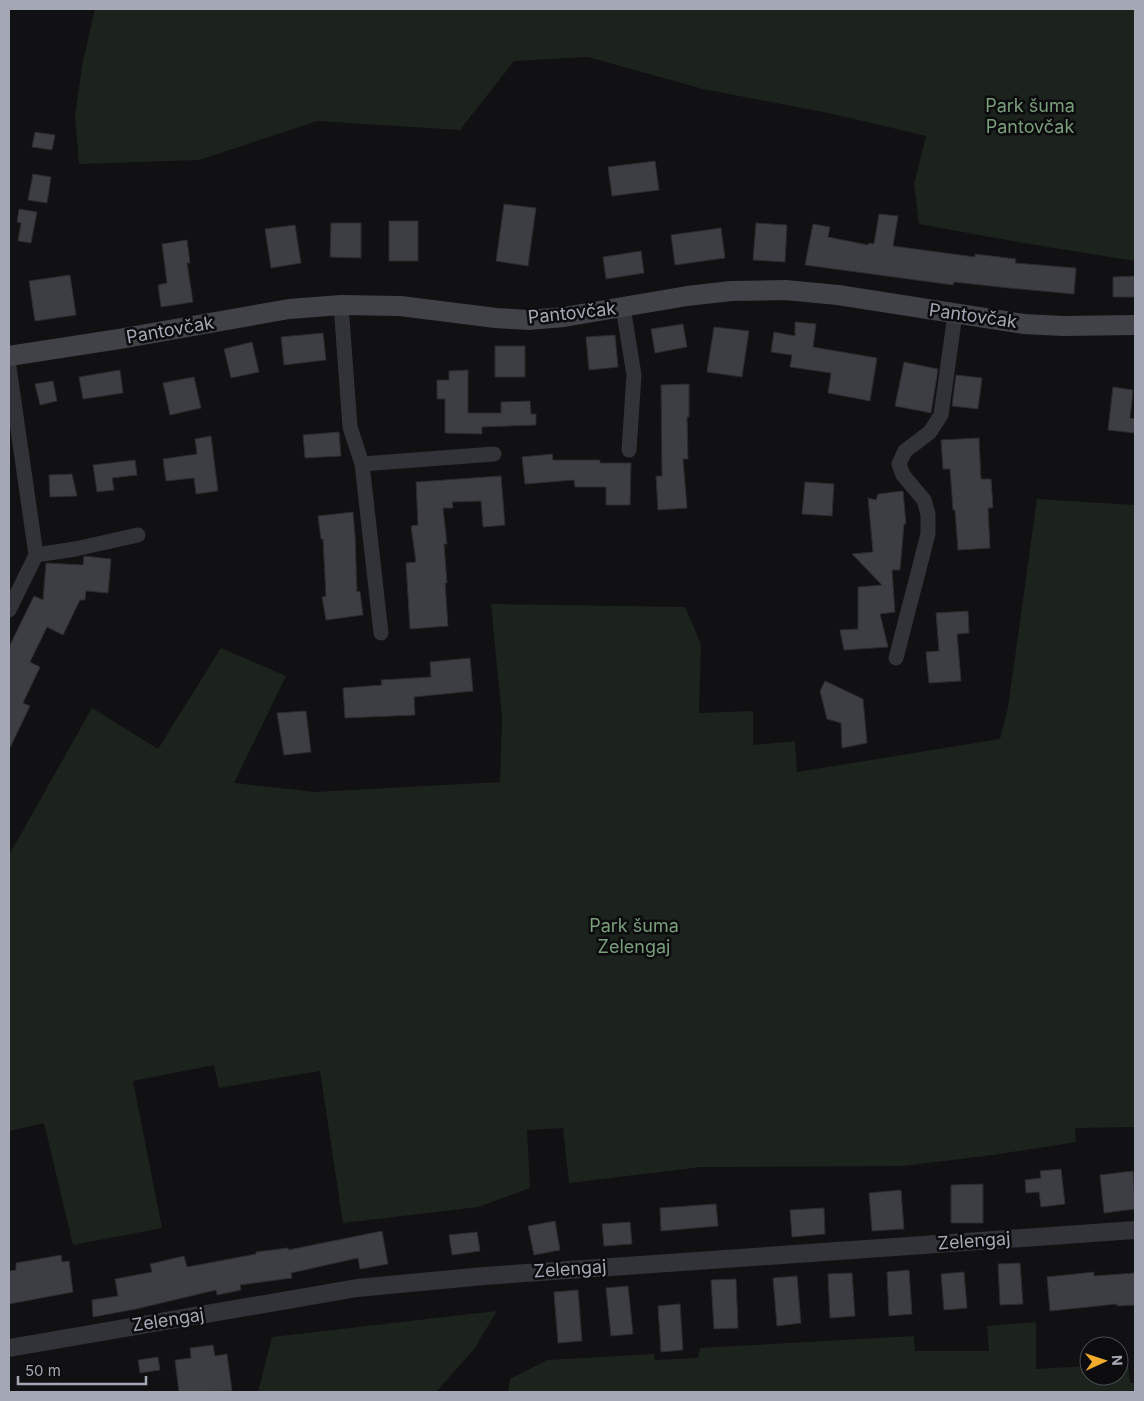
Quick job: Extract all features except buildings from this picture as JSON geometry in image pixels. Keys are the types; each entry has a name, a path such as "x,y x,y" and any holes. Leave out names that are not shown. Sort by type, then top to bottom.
{"main road":[{"name":"Pantovčak","path":"9,356 289,309 341,305 400,306 528,320 564,317 731,291 785,290 838,295 1024,324 1063,326 1135,325"}],"street":[{"path":"341,305 350,427 362,464 381,632"},
{"path":"623,308 634,375 629,450"},
{"path":"896,658 928,534 928,514 924,500 903,475 900,464 905,451 930,432 941,415 955,314"},
{"path":"9,367 36,555 9,610"},
{"path":"362,464 494,454"},
{"path":"36,555 75,549 138,535"},
{"name":"Zelengaj","path":"9,1348 357,1288 493,1275 1135,1230"}],"green space":[{"name":"Park šuma Pantovčak","path":"95,9 1135,9 1135,261 919,224 914,184 926,136 833,114 703,89 588,57 514,61 460,130 317,121 199,160 79,164 75,117 82,66"},
{"name":"Park šuma Zelengaj","path":"1037,499 1135,505 1135,1127 1075,1128 1076,1142 903,1166 701,1167 569,1183 563,1128 527,1130 530,1188 478,1207 343,1223 320,1071 219,1088 214,1065 133,1081 162,1228 73,1245 44,1123 9,1131 9,855 92,708 158,749 221,648 286,676 234,783 315,792 500,782 502,718 491,604 685,607 701,644 699,713 753,711 753,745 795,741 797,772 1000,739 1008,708"},
{"path":"497,1311 474,1349 436,1392 258,1392 272,1337"},
{"path":"1036,1322 1036,1369 1079,1367 1079,1386 1129,1386 1129,1374 1130,1383 1135,1383 1135,1392 508,1392 510,1379 547,1360 654,1354 655,1360 698,1358 700,1348 914,1336 915,1351 989,1351 987,1326"}]}
